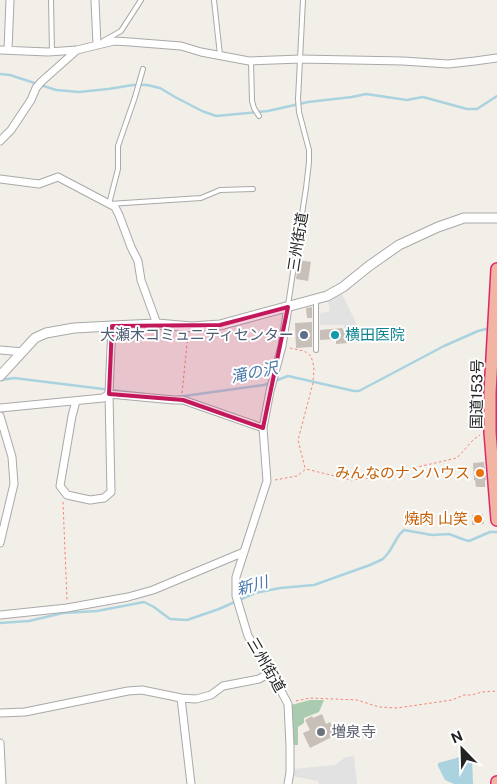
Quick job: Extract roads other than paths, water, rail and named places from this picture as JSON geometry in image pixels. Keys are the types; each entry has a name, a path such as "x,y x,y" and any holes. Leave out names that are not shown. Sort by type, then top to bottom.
{"highway":[{"name":"国道153号","path":"497,269 490,393 490,432 497,520"}],"street":[{"path":"8,50 10,0"},
{"path":"95,0 97,45"},
{"path":"0,50 52,52 77,50 114,41 181,46 201,52 251,60 403,61 448,64 497,58"},
{"path":"0,141 11,130 39,85 77,50"},
{"path":"0,179 39,184 58,177 115,207 138,261 141,280 157,324"},
{"path":"0,376 35,338 46,333 66,329 112,326 157,324 220,325 327,296 343,287 399,244 438,227 464,218 497,218"},
{"name":"三州街道","path":"263,428 270,388 282,346 288,307"},
{"path":"76,401 60,486 67,495 90,500 104,498 111,492 109,393 112,326"},
{"path":"0,350 23,352"},
{"path":"0,408 103,398 109,393 183,400 263,428 267,481 244,552 153,590 128,597 67,608 0,616"},
{"path":"0,416 12,457 14,484 0,542"},
{"name":"三州街道","path":"244,552 236,577 236,596 248,636 271,672 288,704 290,746 288,784"},
{"path":"0,713 24,712 128,691 142,690 196,699 211,695 223,686 259,678 271,672"},
{"path":"181,698 191,783 183,784"},
{"path":"0,743 2,784"}],"lane":[{"path":"51,0 52,52"},
{"path":"97,45 121,31 141,0"},
{"path":"214,0 220,55"},
{"path":"301,59 304,0"},
{"name":"三州街道","path":"288,307 309,162 309,150 298,101 301,59"},
{"path":"251,60 252,101 258,115"},
{"path":"143,69 118,146 118,169 109,204 201,198 220,190 253,189"},
{"path":"316,299 316,350"}],"water":[{"path":"470,755 472,758 473,784 454,784 445,780 438,763"}],"waterway":[{"path":"0,74 10,75 56,90 79,92 147,85 160,88 202,111 216,116 268,111 308,102 366,94 407,100 423,97 467,109 477,109 497,96"},
{"name":"滝の沢","path":"275,381 288,376 359,391 444,346 478,331 490,328"},
{"name":"滝の沢","path":"1,380 14,378 144,394"},
{"name":"滝の沢","path":"177,397 270,383"},
{"name":"新川","path":"0,623 29,621 63,613 97,611 144,602 170,619 187,620 219,609 255,593 280,588 314,585 370,565 383,559 404,530 432,535 449,534 469,541 490,532 497,532"}],"place":[{"name":"大瀬木コミュニティセンター","path":"304,335"},
{"name":"横田医院","path":"335,335"},
{"name":"みんなのナンハウス","path":"480,473"},
{"name":"焼肉 山笑","path":"478,519"},
{"name":"増泉寺","path":"321,732"}]}
